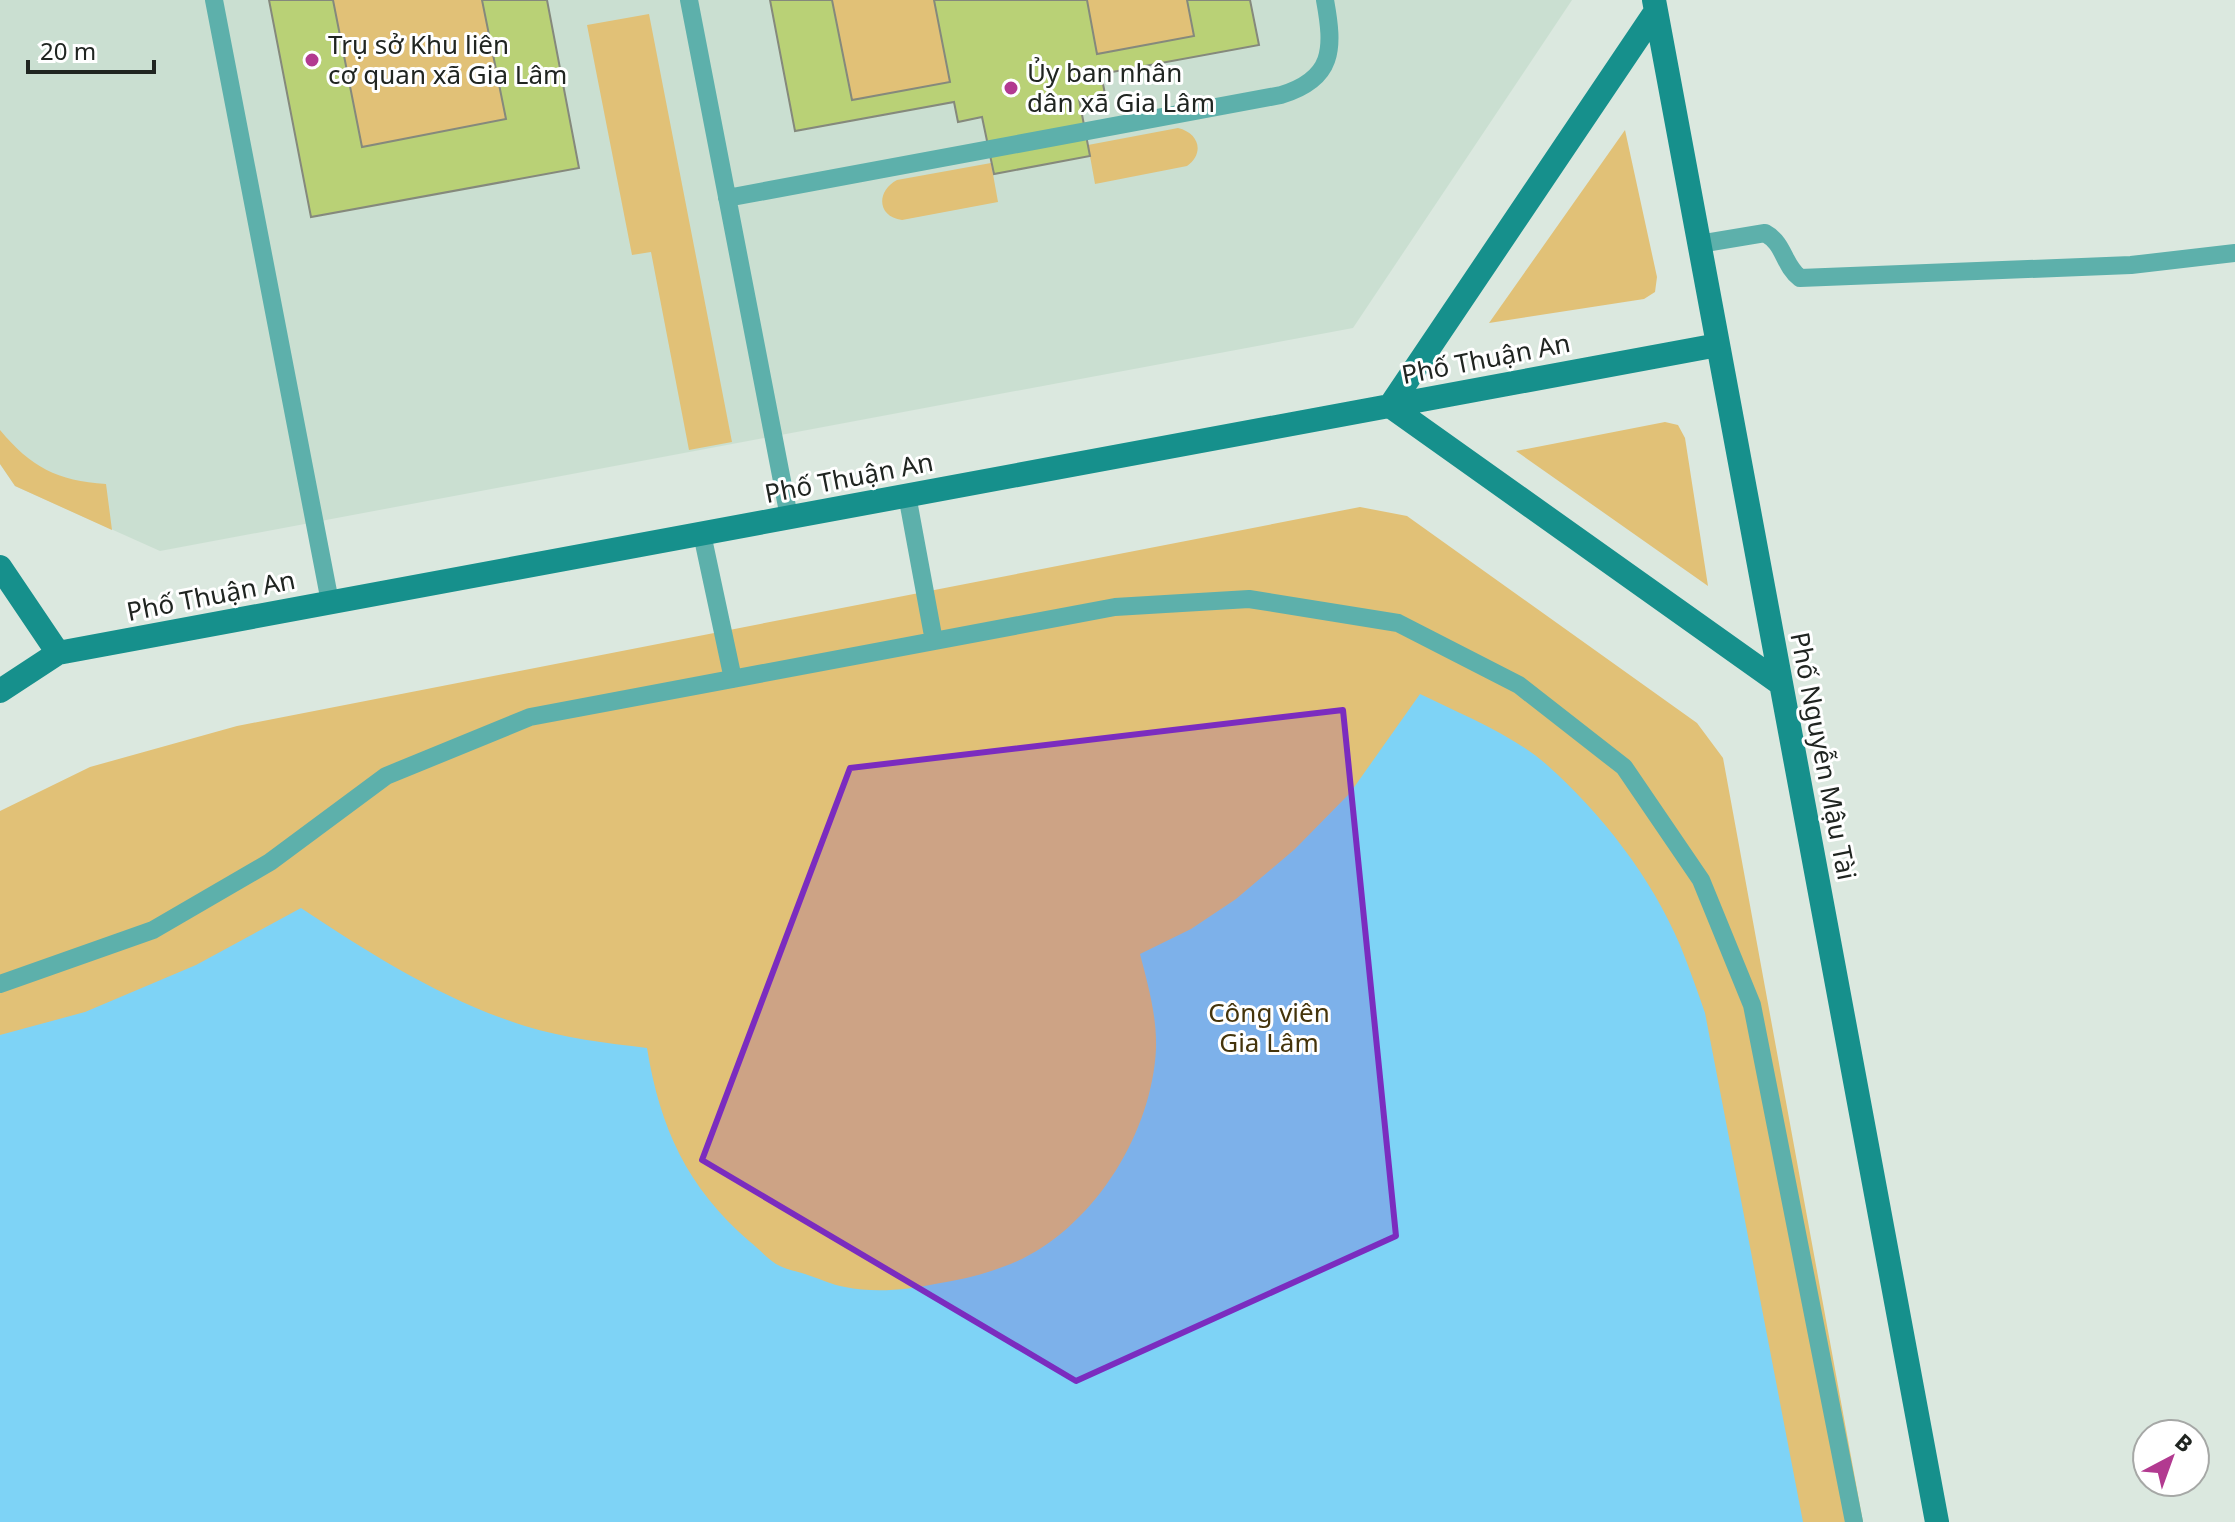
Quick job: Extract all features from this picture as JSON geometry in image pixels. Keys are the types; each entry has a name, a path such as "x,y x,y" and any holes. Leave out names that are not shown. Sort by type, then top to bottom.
{"street":[{"name":"Phố Nguyễn Mậu Tài","path":"1655,5 1937,1522"},
{"path":"1655,5 1390,406 1781,684"},
{"name":"Phố Thuận An","path":"0,691 58,653 1718,345"},
{"path":"0,567 58,653"}],"lane":[{"path":"214,0 330,602"},
{"path":"689,0 789,517"},
{"path":"727,198 1300,90 1317,78 1327,63 1331,43 1325,0"},
{"path":"1699,244 1765,233 1781,246 1787,265 1800,278 2131,265 2235,253"},
{"path":"907,495 934,641"},
{"path":"702,534 733,679"},
{"path":"0,984 153,930 270,862 386,776 530,717 1115,607 1249,599 1398,623 1519,685 1624,767 1701,880 1752,1005 1854,1522"}],"highlighted area":[{"path":"1343,710 1396,1236 1076,1381 702,1160 850,768"}],"shaded area":[{"path":"0,0 1572,0 1353,328 160,551 15,486 0,464"}],"green space":[{"path":"333,0 482,0 506,119 362,147"},
{"path":"832,0 934,0 950,82 852,100"},
{"path":"1087,0 1187,0 1194,36 1097,54"},
{"path":"649,14 732,442 689,450 651,252 632,255 587,25"},
{"path":"1178,128 1191,134 1197,144 1196,155 1187,166 1095,184 1088,145"},
{"path":"1625,130 1657,277 1655,292 1644,299 1489,323"},
{"path":"991,163 998,202 902,220 894,218 884,209 885,190 897,180"},
{"path":"1665,422 1678,425 1685,438 1708,586 1516,451"},
{"path":"0,430 23,454 46,470 73,480 106,484 112,530 15,486 0,464"},
{"name":"Công viên Gia Lâm","path":"1360,507 1407,516 1697,723 1723,758 1863,1522 0,1522 0,811 90,767 237,726"}],"water":[{"path":"1420,694 1519,744 1567,784 1606,826 1640,871 1680,945 1705,1013 1803,1522 0,1522 0,1035 85,1012 196,965 301,908 409,975 495,1016 555,1034 647,1048 669,1130 693,1177 727,1220 776,1264 835,1285 867,1290 913,1288 969,1277 1001,1268 1049,1243 1096,1198 1132,1142 1152,1080 1156,1049 1149,989 1140,954 1191,929 1236,899 1295,849 1350,793"}],"building":[{"name":"Trụ sở Khu liên cơ quan xã Gia Lâm","path":"269,0 333,0 362,147 506,119 482,0 547,0 579,168 311,217"},
{"name":"Ủy ban nhân dân xã Gia Lâm","path":"770,0 832,0 852,100 950,82 934,0 1087,0 1097,54 1194,36 1187,0 1250,0 1259,45 1101,74 1105,94 1079,99 1090,156 994,174 982,117 958,122 954,102 795,131"}],"place":[{"name":"Trụ sở Khu liên cơ quan xã Gia Lâm","path":"312,60"},
{"name":"Ủy ban nhân dân xã Gia Lâm","path":"1011,88"}]}
